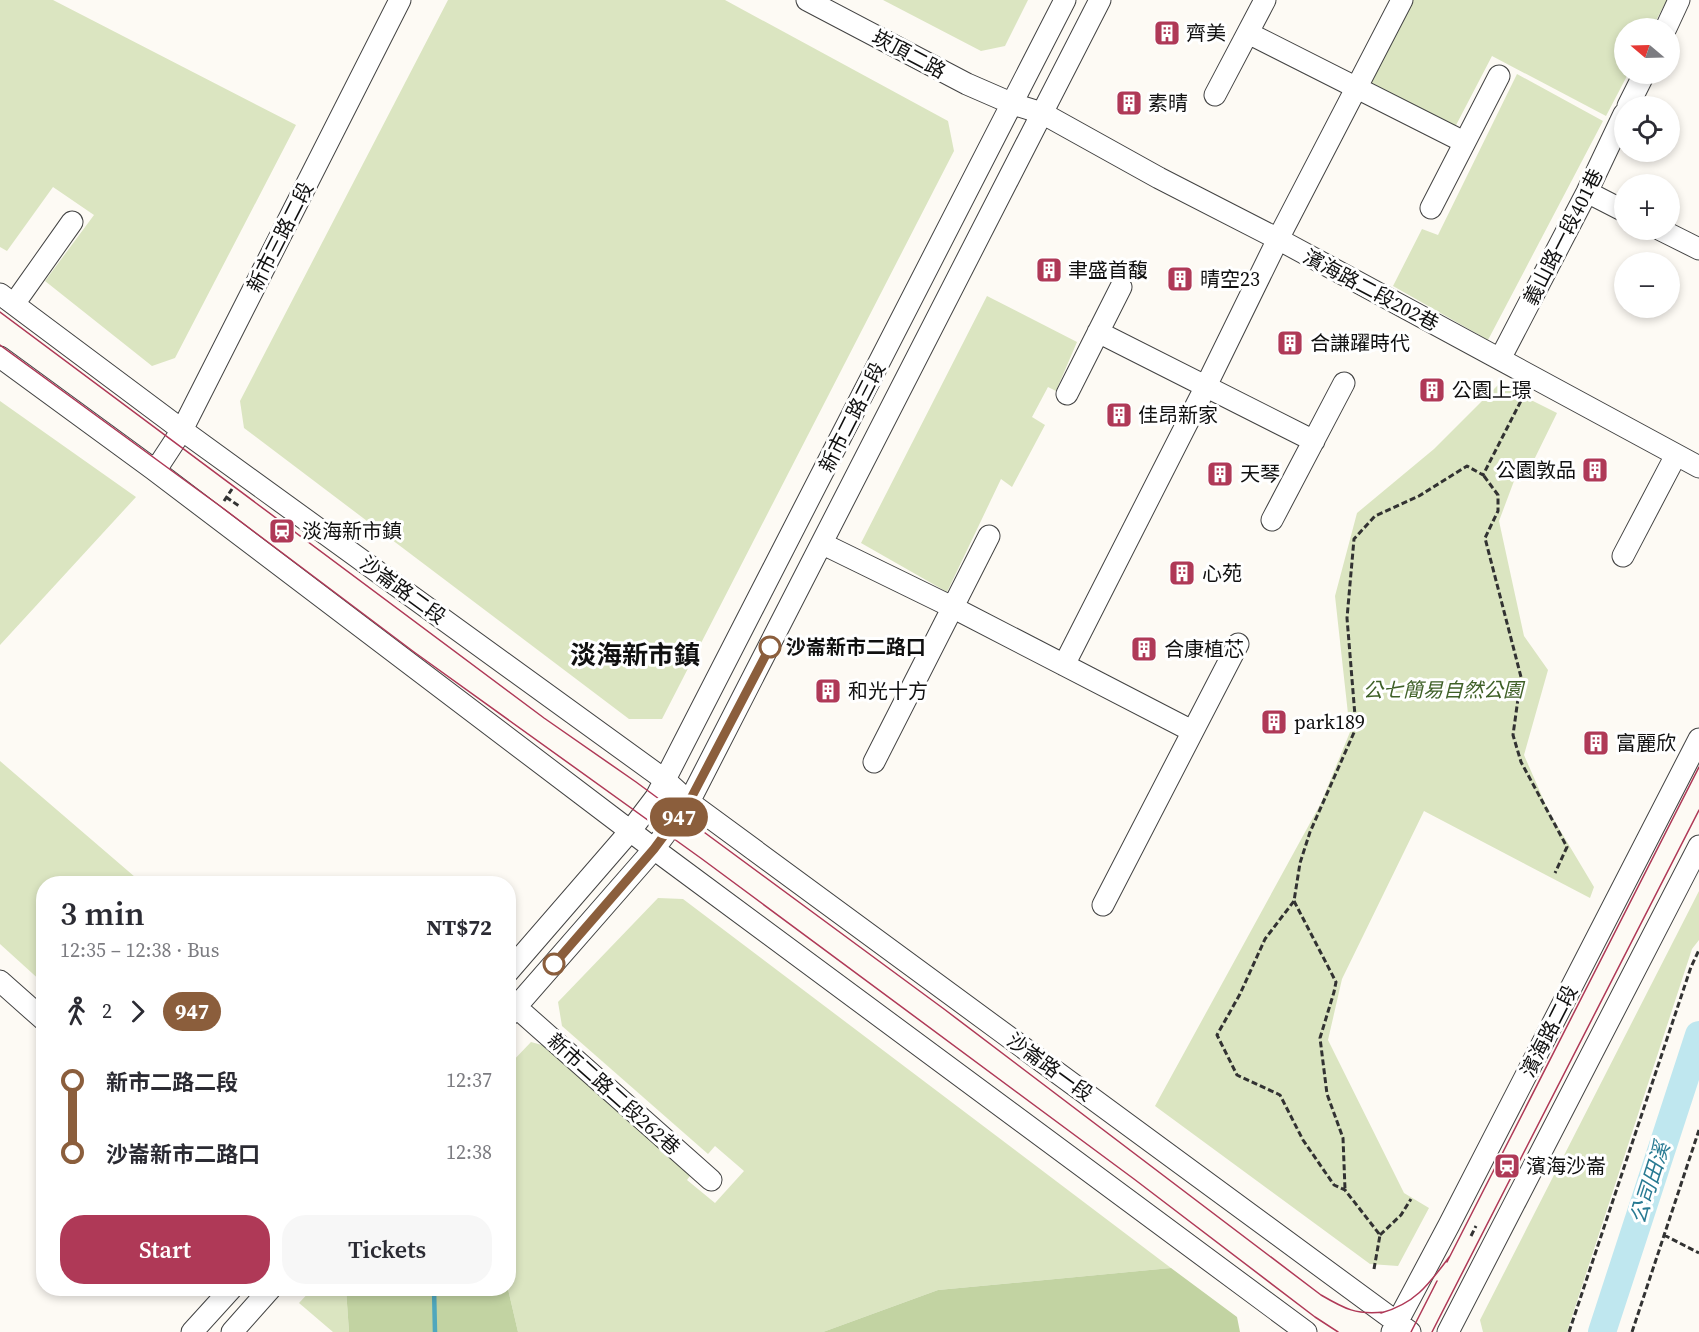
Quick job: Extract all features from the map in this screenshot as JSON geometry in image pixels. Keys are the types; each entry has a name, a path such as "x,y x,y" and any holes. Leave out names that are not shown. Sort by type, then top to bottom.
{"street":[{"name":"新市三路二段","path":"153,469 161,462 182,430 400,0"},
{"name":"崁頂二路","path":"807,0 967,84 1013,104 1042,113"},
{"name":"新市二路三段","path":"516,963 632,830 656,797 1065,0"},
{"name":"新市二路三段","path":"516,1007 654,849 689,802 1100,0"},
{"path":"1215,95 1265,0"},
{"path":"1064,665 1278,239 1402,0"},
{"path":"1671,18 1679,0"},
{"path":"1248,33 1464,142"},
{"path":"1431,208 1499,76"},
{"name":"濱海路二段202巷","path":"1042,113 1699,467"},
{"name":"義山路一段401巷","path":"1500,359 1614,135"},
{"path":"1587,192 1614,206"},
{"path":"7,299 72,222"},
{"path":"1680,240 1699,249"},
{"path":"1067,394 1121,287"},
{"name":"沙崙路二段","path":"7,299 182,430 665,780 689,802"},
{"path":"1098,332 1314,441"},
{"path":"0,357 214,514 654,849 1305,1332"},
{"path":"1272,520 1344,383"},
{"path":"1623,556 1676,455"},
{"path":"874,762 989,536"},
{"path":"823,543 1192,731"},
{"path":"1103,905 1238,644"},
{"name":"濱海路二段","path":"1400,1329 1455,1214 1699,739"},
{"name":"沙崙路一段","path":"689,802 1400,1329"},
{"path":"1448,1332 1699,846"},
{"path":"0,981 36,1013"},
{"name":"新市二路二段262巷","path":"516,1015 711,1180"},
{"path":"192,1332 225,1296"},
{"path":"232,1332 264,1296"}],"path":[{"path":"1484,475 1529,386"},
{"path":"1380,1236 1345,1190 1334,1185 1303,1140 1280,1095 1237,1075 1217,1035 1240,994 1265,939 1294,901 1300,863 1310,832 1356,728 1347,618 1354,539 1375,516 1419,496 1467,466 1484,475 1498,495 1498,511 1485,538 1521,677 1514,735 1521,762 1567,847 1555,873"},
{"path":"214,514 243,474"},
{"path":"226,497 239,506"},
{"path":"1294,901 1335,982 1320,1038 1327,1094 1343,1138 1345,1190"},
{"path":"1569,1332 1687,978 1699,950"},
{"path":"1632,1332 1699,1131"},
{"path":"1374,1269 1380,1236 1401,1215 1411,1199"},
{"path":"1471,1236 1476,1226"},
{"path":"1664,1236 1699,1253"}],"green space":[{"path":"0,0 53,0 296,125 175,358 152,366 45,281 94,215 53,187 7,251 0,247"},
{"path":"448,0 725,0 948,121 954,151 662,719 629,719 244,428 240,401"},
{"path":"883,0 1028,0 1005,46 981,51"},
{"path":"1413,0 1667,0 1657,18 1614,18 1614,84 1623,84 1616,96 1614,96 1606,116 1492,56 1453,131 1368,86"},
{"path":"1517,74 1603,121 1488,340 1393,286 1422,229 1438,235"},
{"path":"987,296 1077,342 1056,391 1048,387 1032,417 1045,425 1012,487 1001,479 947,592 861,543"},
{"name":"公七簡易自然公園","path":"1499,384 1557,413 1530,468 1520,465 1499,521 1524,636 1548,670 1524,755 1548,810 1594,887 1590,898 1424,811 1342,979 1328,1040 1404,1193 1429,1208 1398,1266 1370,1264 1155,1106 1321,803 1350,732 1335,596 1357,513 1434,449"},
{"path":"0,401 136,497 0,645"},
{"path":"0,761 134,876 36,876 36,977 0,944"},
{"path":"1699,891 1699,940 1692,949 1567,1332 1483,1332 1480,1320"},
{"path":"658,898 683,899 1171,1268 938,1290 823,1332 518,1332 510,1296 516,1296 516,1058 531,1042 549,1047 692,1173 687,1180 715,1203 744,1171 715,1146 708,1154 562,1026 558,1002"},
{"path":"1171,1268 1237,1317 1240,1332 823,1332 938,1290"},
{"path":"306,1296 346,1296 349,1332 333,1332 299,1303"},
{"path":"346,1296 510,1296 518,1332 349,1332"}],"waterway":[{"name":"公司田溪","path":"1602,1332 1699,1035"},
{"path":"434,1296 435,1332"}],"tram line":[{"path":"0,312 544,718 636,782 944,1009 1321,1295 1351,1310 1366,1313 1374,1313 1384,1312 1381,1313 1393,1309 1404,1304 1413,1298 1428,1284 1450,1256"},
{"path":"0,345 414,652 702,859 1338,1332"},
{"path":"1447,1262 1699,767"},
{"path":"1432,1332 1699,810"},
{"path":"1411,1332 1437,1281"}],"bus line":[{"name":"947","path":"554,964 654,849 689,802 770,647"}],"place":[{"name":"齊美","path":"1167,33"},
{"name":"素晴","path":"1129,103"},
{"name":"聿盛首馥","path":"1049,270"},
{"name":"晴空23","path":"1180,279"},
{"name":"合謙躍時代","path":"1290,343"},
{"name":"公園上璟","path":"1432,390"},
{"name":"佳昂新家","path":"1119,415"},
{"name":"公園敦品","path":"1595,470"},
{"name":"天琴","path":"1220,474"},
{"name":"淡海新市鎮","path":"282,531"},
{"name":"心苑","path":"1182,573"},
{"name":"沙崙新市二路口","path":"770,647"},
{"name":"合康植芯","path":"1144,649"},
{"name":"和光十方","path":"828,691"},
{"name":"park189","path":"1274,722"},
{"name":"富麗欣","path":"1596,743"},
{"name":"濱海沙崙","path":"1507,1166"}],"district":[{"name":"淡海新市鎮","path":"635,655"}]}
